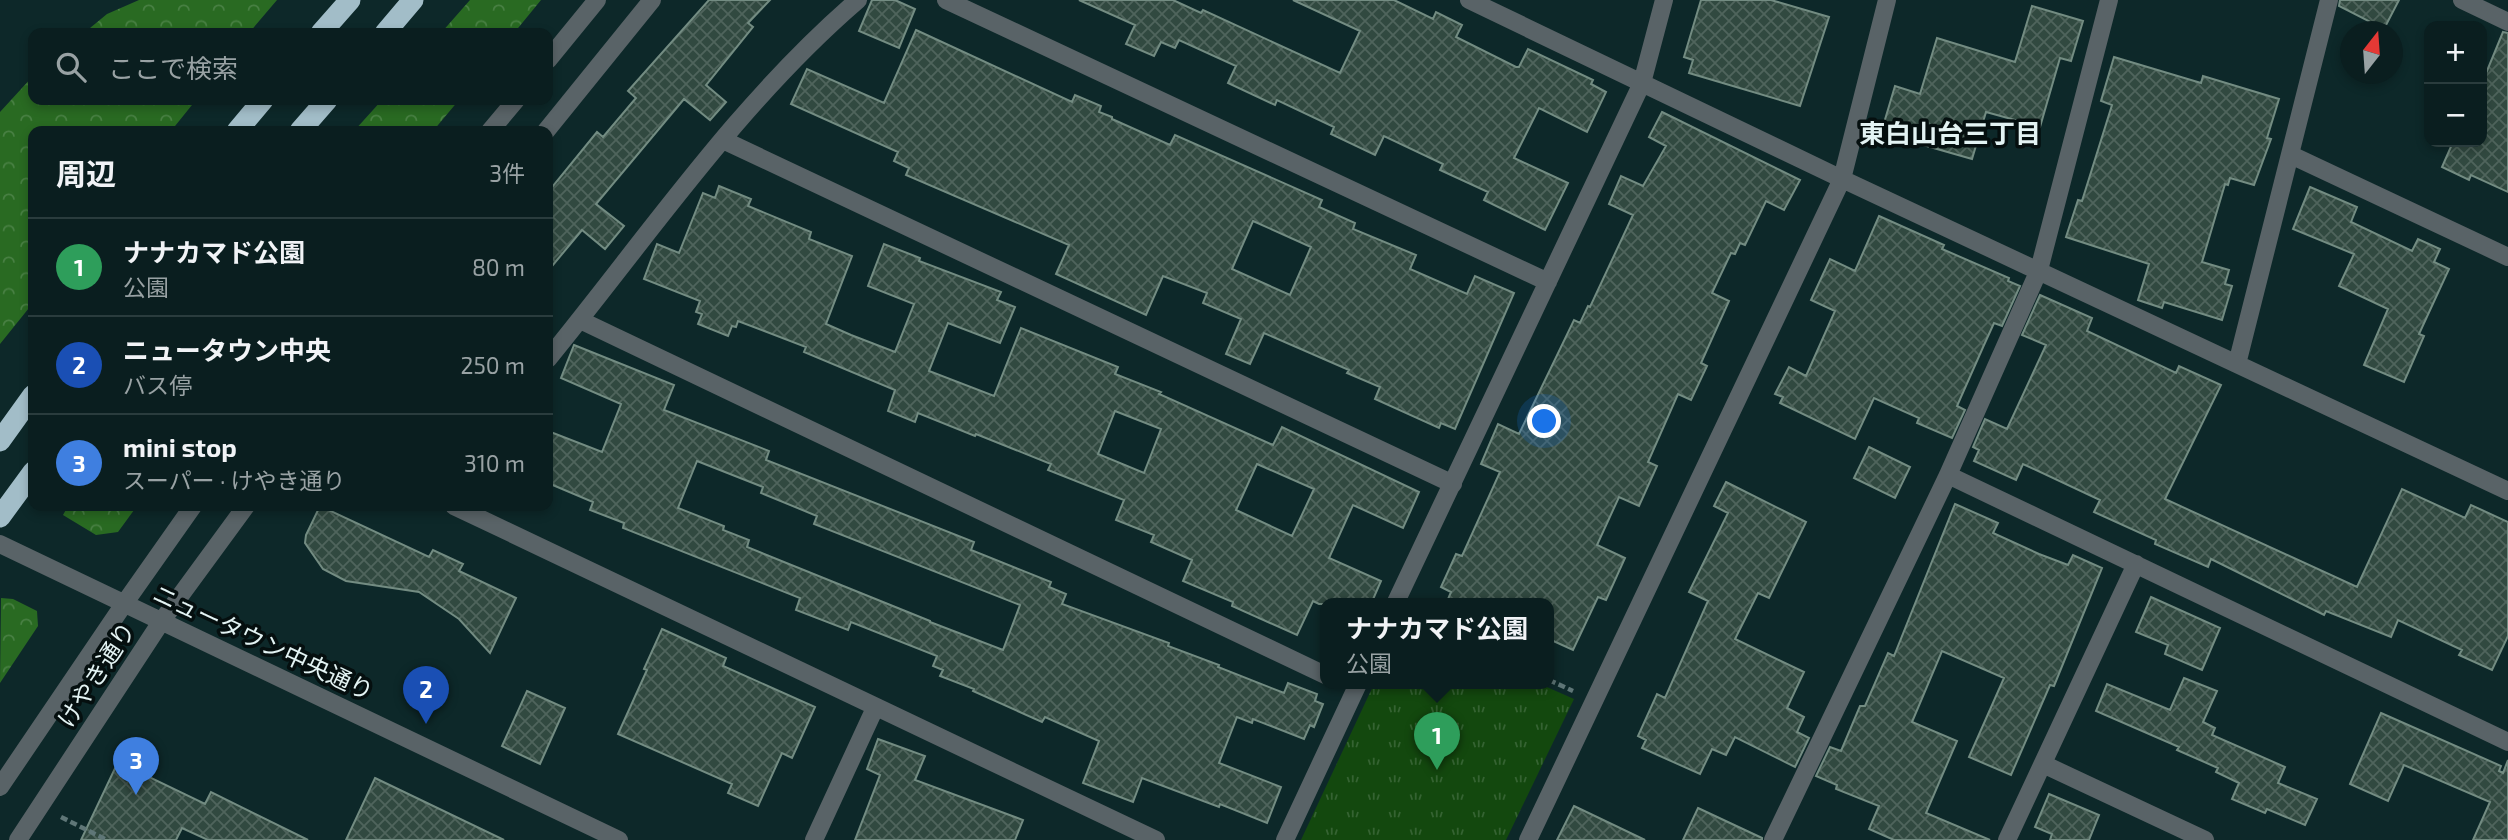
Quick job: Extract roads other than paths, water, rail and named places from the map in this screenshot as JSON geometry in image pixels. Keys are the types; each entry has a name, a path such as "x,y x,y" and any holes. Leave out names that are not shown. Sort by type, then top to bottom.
{"highway":[{"path":"325,28 350,0"},
{"path":"388,28 413,0"},
{"path":"241,126 259,105"},
{"path":"304,126 323,105"},
{"path":"0,441 28,402"},
{"path":"0,517 28,479"}],"street":[{"path":"553,54 597,0"},
{"path":"550,126 652,0"},
{"path":"553,353 723,140 819,33 858,0"},
{"path":"946,0 1548,282"},
{"path":"1469,0 1842,179 2508,491"},
{"path":"1398,598 1642,83 1664,0"},
{"path":"1528,840 1842,179 1887,0"},
{"path":"1773,840 1948,475 2039,270 2109,0"},
{"path":"2237,364 2329,0"},
{"path":"2462,0 2508,22"},
{"path":"494,126 512,105"},
{"path":"723,140 1453,484"},
{"path":"2291,155 2508,257"},
{"path":"580,320 1320,673"},
{"path":"1948,475 2508,742"},
{"name":"けやき通り","path":"0,788 189,511"},
{"name":"けやき通り","path":"18,840 162,622 242,511"},
{"path":"464,511 1156,840"},
{"name":"ニュータウン中央通り","path":"0,544 619,840"},
{"path":"2007,840 2136,565"},
{"path":"1285,840 1352,689"},
{"path":"814,840 875,708"},
{"path":"2043,764 2205,840"}],"place":[{"name":"ニュータウン中央","path":"426,724"},
{"name":"ナナカマド公園","path":"1437,770"},
{"name":"mini stop","path":"136,795"}],"district":[{"name":"東白山台三丁目","path":"1950,134"}]}
